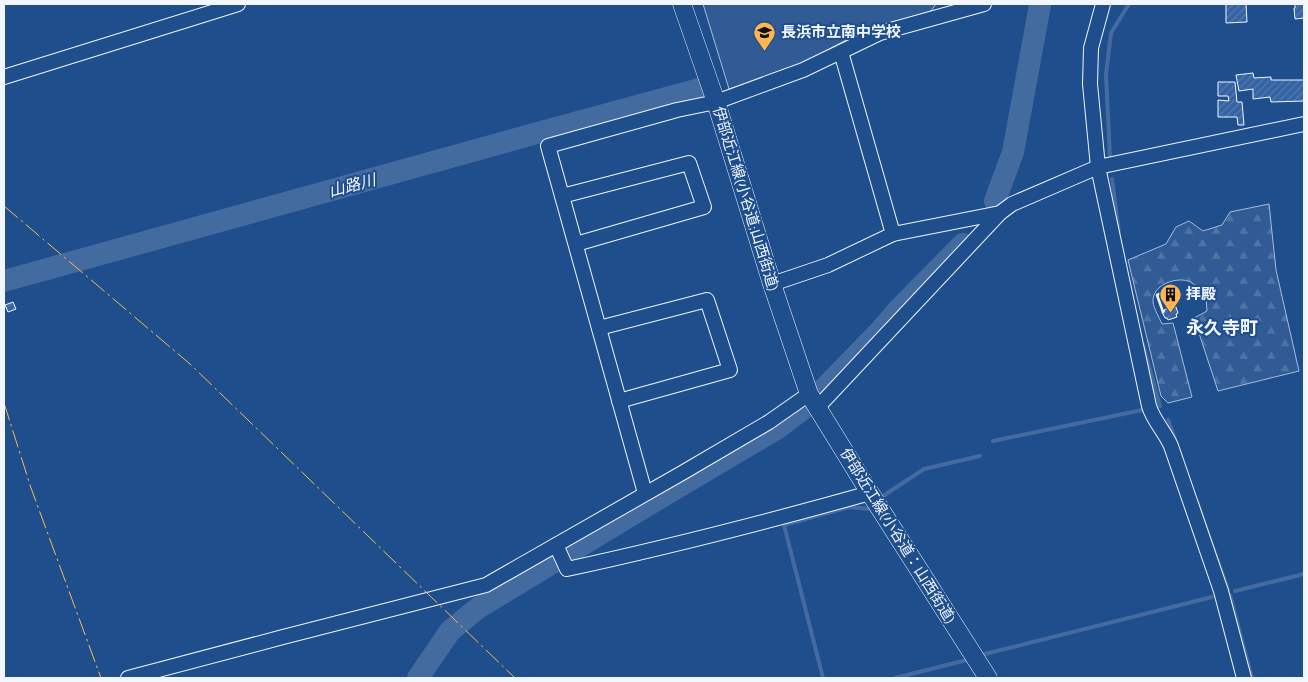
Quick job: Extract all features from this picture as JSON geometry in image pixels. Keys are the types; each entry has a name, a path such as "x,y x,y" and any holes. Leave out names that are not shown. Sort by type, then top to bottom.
{"main road":[{"name":"伊部近江線(小谷道;山西街道)","path":"682,4 716,102 772,284 814,403"},
{"name":"伊部近江線(小谷道：山西街道)","path":"814,403 988,678"}],"street":[{"path":"4,77 208,8 238,4"},
{"path":"645,493 548,146 677,110 716,102 804,70 880,33 984,4"},
{"path":"1103,4 1091,48 1090,84 1098,167 1150,408 1171,446 1221,591 1244,678"},
{"path":"841,52 893,234"},
{"path":"128,678 486,585 769,422 814,403 1000,213 1012,204 1098,167 1304,124"},
{"path":"562,196 689,163 704,207 576,244"},
{"path":"772,284 828,265 893,234 1000,213"},
{"path":"599,328 707,300 730,370 620,400"},
{"path":"556,545 568,569 659,549 777,519 875,500"}],"green space":[{"name":"長浜市立南中学校","path":"703,4 936,4 931,11 859,33 792,69 729,89"},
{"path":"1269,204 1276,270 1299,371 1218,391 1194,318 1207,311 1206,297 1191,282 1183,280 1171,281 1156,291 1153,302 1162,324 1173,323 1192,397 1168,403 1161,396 1128,260 1166,244 1176,227 1189,221 1203,231 1222,225 1230,212"}],"building":[{"path":"1226,4 1246,4 1247,22 1226,23"},
{"path":"1295,4 1304,4 1304,18 1295,19"},
{"path":"1253,73 1254,78 1271,77 1271,80 1304,80 1304,101 1271,102 1270,97 1253,99 1253,89 1239,91 1236,75"},
{"path":"1218,82 1235,82 1237,102 1242,102 1244,125 1238,125 1237,117 1218,117 1218,100 1229,101 1228,96 1218,96"},
{"path":"13,302 16,309 8,312 5,305"},
{"name":"拝殿","path":"1173,306 1174,308 1176,307 1177,317 1168,320 1162,312"}],"waterway":[{"path":"1110,158 1106,74 1111,33 1129,4"},
{"path":"995,201 1013,152 1040,5"},
{"name":"山路川","path":"4,281 699,89"},
{"path":"1112,179 1119,232"},
{"path":"418,678 450,631 478,608 778,428 807,406 963,244"},
{"path":"1143,344 1160,406 1154,408"},
{"path":"993,441 1147,409"},
{"path":"1168,420 1175,439"},
{"path":"881,499 924,469 980,456"},
{"path":"1197,502 1228,590"},
{"path":"823,678 784,525 849,507 870,509 872,507"},
{"path":"1235,591 1304,574"},
{"path":"1230,595 1252,678"},
{"path":"985,654 1212,597"},
{"path":"895,678 967,660"}],"wall":[{"path":"1163,312 1157,295 1169,290 1175,307"}],"power":[{"path":"4,206 190,364 515,678"},
{"path":"4,403 31,488 101,678"}],"place":[{"name":"長浜市立南中学校","path":"765,51"},
{"name":"拝殿","path":"1170,313"}],"district":[{"name":"永久寺町","path":"1222,328"}]}
